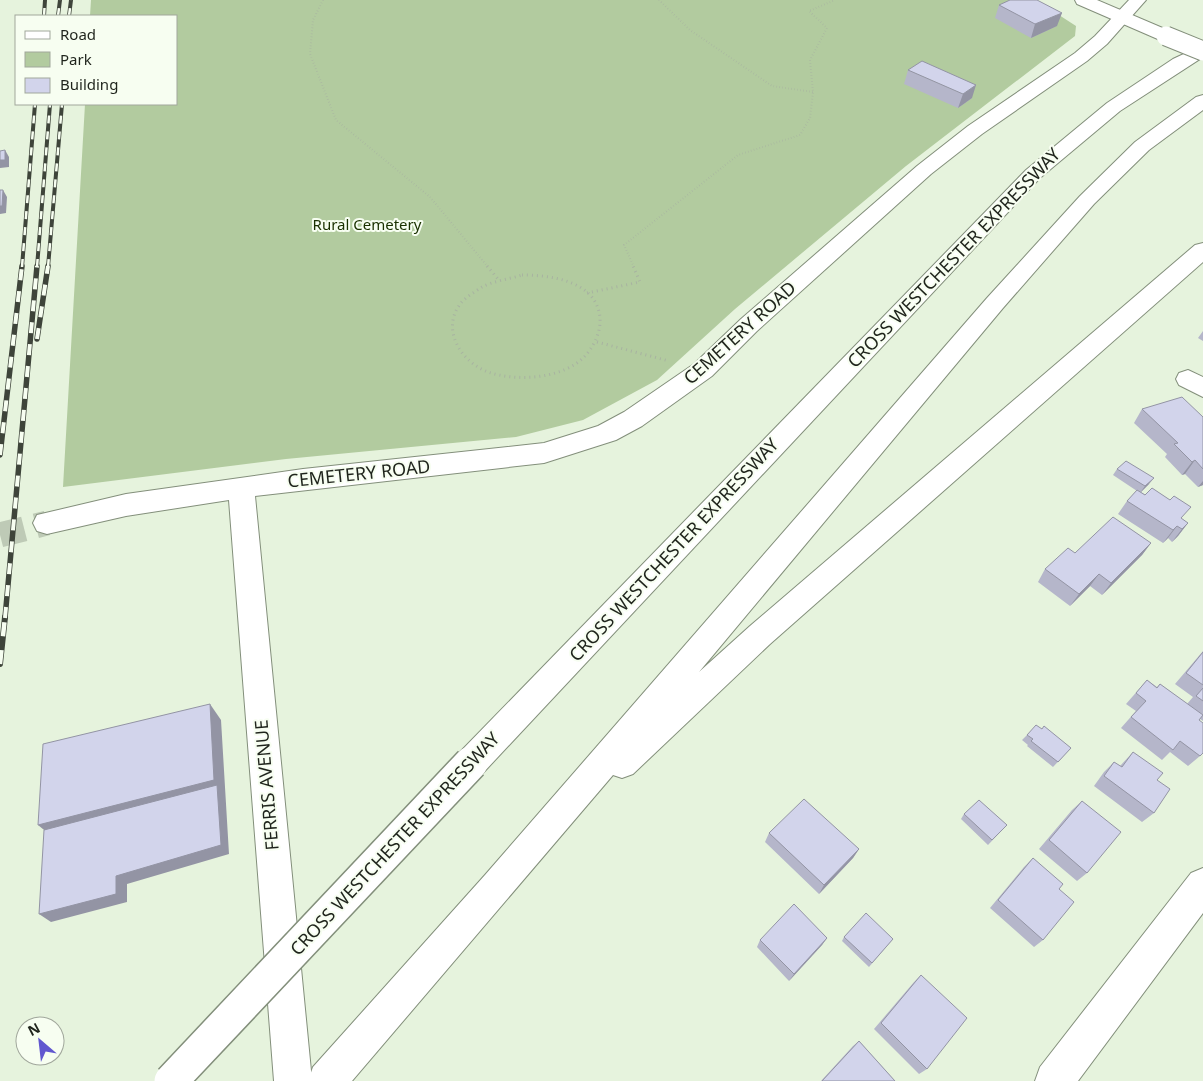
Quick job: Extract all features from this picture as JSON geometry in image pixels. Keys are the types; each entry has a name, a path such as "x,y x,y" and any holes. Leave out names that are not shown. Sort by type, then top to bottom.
{"main road":[{"path":"1083,0 1203,51"},
{"name":"CEMETERY ROAD","path":"47,523 126,505 241,490 303,479 544,453 607,433 633,420 703,370 749,325 924,170 975,130 1081,57 1138,0"},
{"name":"CROSS WESTCHESTER EXPRESSWAY","path":"171,1081 1032,174 1071,139 1111,108 1203,51"},
{"path":"328,1081 497,887 995,303 1087,200 1142,146 1203,101"},
{"path":"531,847 760,635 1203,250"},
{"name":"FERRIS AVENUE","path":"241,490 293,1081"},
{"path":"1054,1081 1203,885"}],"path":[{"path":"323,0 313,20 310,54 336,120 430,197 498,279"},
{"path":"660,0 690,30 772,86 813,92"},
{"path":"587,293 640,282 624,244 738,155 800,135 810,118 813,92 810,60 827,28 809,11 835,0"},
{"path":"522,274 547,276 569,282 587,293 599,308 602,325 597,342 584,358 562,370 537,377 510,377 487,371 468,361 456,347 451,331 453,314 463,300 478,288 498,279 522,274"},
{"path":"597,342 703,370"}],"green space":[{"name":"Rural Cemetery","path":"91,0 1023,0 1059,15 1076,26 1075,36 906,166 735,309 657,380 583,420 516,437 286,459 63,487 85,105 178,105 178,15 90,15"}],"building":[{"path":"1010,0 1037,0 1062,13 1035,24 999,5"},
{"path":"922,61 976,85 963,94 908,70"},
{"path":"5,150 5,160 0,160 0,151"},
{"path":"0,190 3,190 2,206 0,206"},
{"path":"1182,397 1203,417 1203,469 1195,460 1192,462 1174,444 1178,443 1142,409"},
{"path":"1126,461 1154,478 1145,486 1117,469"},
{"path":"1152,488 1170,500 1174,496 1191,507 1181,518 1188,523 1182,529 1177,526 1173,530 1127,501 1137,490 1145,495"},
{"path":"1113,517 1151,543 1111,583 1099,574 1079,594 1045,569 1068,548 1075,553"},
{"path":"1203,652 1203,685 1186,673"},
{"path":"1147,680 1157,688 1160,684 1203,715 1199,720 1203,723 1203,753 1200,756 1180,741 1173,750 1131,717 1146,701 1136,693"},
{"path":"1203,688 1203,701 1196,696"},
{"path":"210,704 214,780 38,825 43,744"},
{"path":"1036,725 1042,729 1044,726 1071,748 1058,762 1031,741 1033,739 1027,735"},
{"path":"1133,752 1163,773 1157,780 1170,789 1154,813 1104,776 1114,762 1122,767"},
{"path":"217,785 221,845 116,876 116,894 39,914 44,830"},
{"path":"804,799 859,849 824,885 769,833"},
{"path":"979,800 1007,825 992,840 964,814"},
{"path":"1082,801 1121,832 1087,873 1049,840"},
{"path":"1033,858 1063,884 1059,889 1074,902 1043,940 998,900"},
{"path":"794,904 827,938 794,974 760,940"},
{"path":"866,913 893,939 872,963 844,937"},
{"path":"921,975 967,1018 927,1069 881,1023"},
{"path":"859,1041 895,1081 822,1081"}],"tunnel":[{"path":"0,535 47,523"}],"railway":[{"path":"44,15 45,0"},
{"path":"58,15 60,0"},
{"path":"69,15 71,0"},
{"path":"22,267 35,105"},
{"path":"37,267 50,105"},
{"path":"48,267 62,105"},
{"path":"0,455 22,266"},
{"path":"5,618 37,266"},
{"path":"37,339 48,266"},
{"path":"0,664 5,617"}]}
